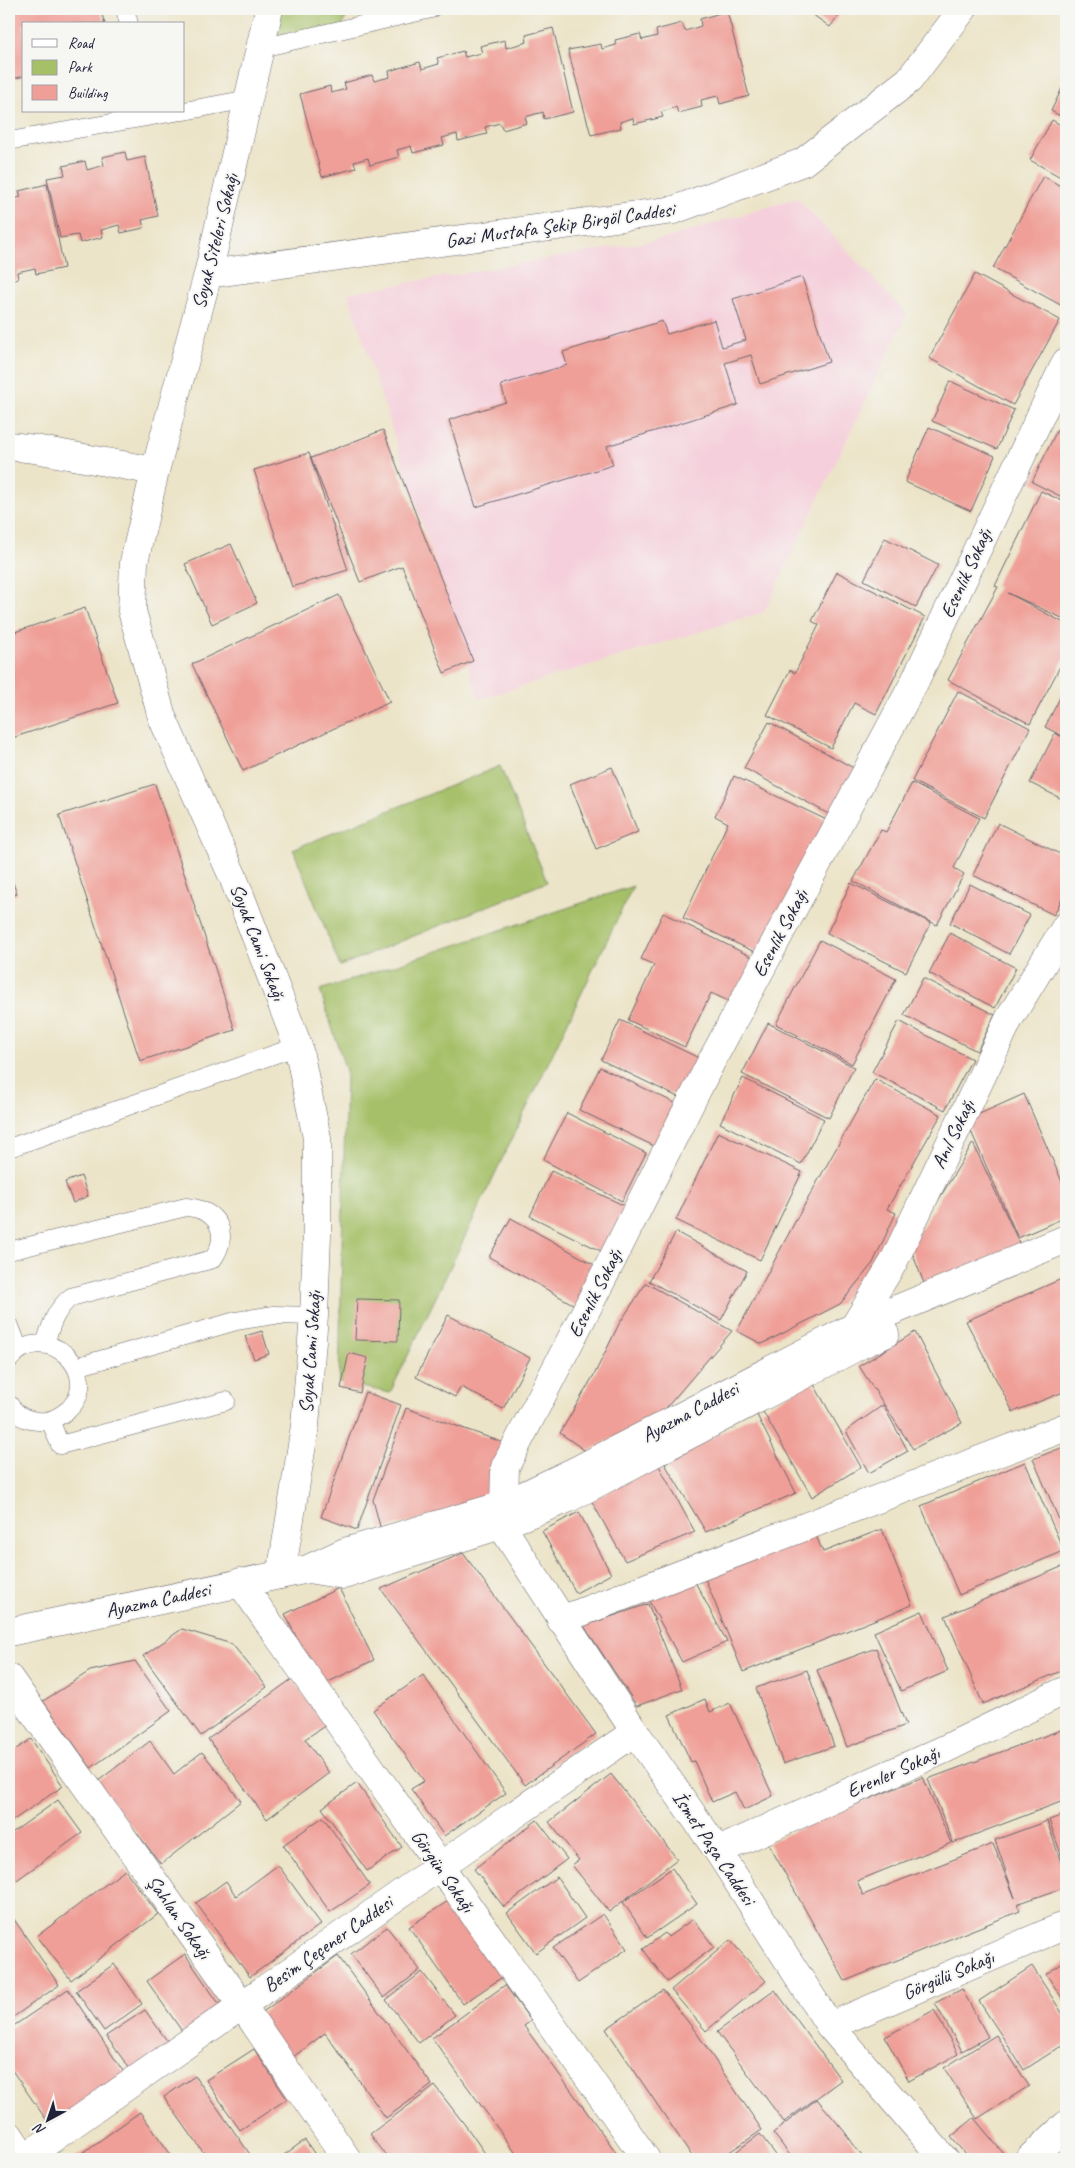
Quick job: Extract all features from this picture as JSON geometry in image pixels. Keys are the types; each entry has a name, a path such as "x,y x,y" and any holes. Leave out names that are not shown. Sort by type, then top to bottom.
{"street":[{"name":"Soyak Siteleri Sokağı","path":"155,471 208,274 269,9"},
{"name":"Gazi Mustafa Şekip Birgöl Caddesi","path":"208,274 674,210 803,162 909,80 963,9"},
{"name":"Esenlik Sokağı","path":"503,1515 505,1467 613,1258 711,1062 914,683 1066,362"},
{"path":"9,446 155,471"},
{"name":"Soyak Cami Sokağı","path":"155,471 134,562 132,611 162,717 234,877 298,1046 317,1138 317,1235 314,1316 304,1426 281,1575"},
{"name":"Anıl Sokağı","path":"857,1336 1009,1019 1065,929"},
{"name":"Ayazma Caddesi","path":"9,1632 308,1569 344,1575 503,1515 567,1499 857,1336 1066,1239"},
{"name":"Ayazma Caddesi","path":"857,1336 1066,1260"},
{"path":"561,1620 1066,1427"},
{"name":"İsmet Paşa Caddesi","path":"503,1515 561,1620 635,1732 718,1851 830,2026 944,2159"},
{"name":"Görgün Sokağı","path":"240,1582 646,2159"},
{"name":"Şahlan Sokağı","path":"9,1678 242,2005 347,2159"},
{"name":"Erenler Sokağı","path":"718,1851 945,1749 1066,1690"},
{"name":"Besim Çeçener Caddesi","path":"24,2159 440,1866 635,1732"},
{"name":"Görgülü Sokağı","path":"830,2026 1066,1924"},
{"path":"1029,2159 1066,2125"},
{"path":"9,2135 24,2159"}],"lane":[{"path":"125,9 128,22"},
{"path":"261,48 431,9"},
{"path":"185,110 249,99"},
{"path":"9,141 151,114 172,112"},
{"path":"9,1148 298,1046"},
{"path":"9,1251 186,1207 198,1208 208,1212 216,1220 221,1241 218,1252 213,1260 71,1298 64,1303 54,1317 45,1344"},
{"path":"76,1367 236,1321 274,1316 314,1316"},
{"path":"9,1324 14,1355 31,1344 45,1344 58,1348 69,1356 76,1367 80,1380 78,1394 72,1406 62,1415 50,1420 36,1422 23,1418 9,1404"},
{"path":"50,1420 60,1445 226,1401"}],"shaded area":[{"path":"797,198 907,314 764,612 479,699 348,293 664,239"}],"green space":[{"path":"269,9 350,9 342,26 261,48"},
{"path":"500,766 547,882 340,966 293,849"},
{"path":"633,886 390,1393 339,1382 346,1071 320,990"}],"building":[{"path":"9,9 100,9 104,22 22,22 22,77 9,80"},
{"path":"805,9 844,9 830,27"},
{"path":"727,11 749,96 720,104 718,96 701,100 702,107 678,113 676,107 661,112 663,117 634,124 633,118 620,122 621,128 591,135 568,50 601,44 602,49 616,45 615,40 640,34 642,40 657,36 656,30 682,23 685,31 701,26 700,19"},
{"path":"553,28 573,112 544,119 543,112 525,117 527,123 503,130 500,123 485,127 487,134 458,141 457,134 442,138 444,145 413,153 411,146 397,150 399,157 370,165 368,158 354,162 356,168 322,177 300,94 330,86 331,93 346,89 344,83 372,75 374,81 390,77 389,71 420,62 422,69 439,64 437,58 463,51 465,57 482,53 480,46 505,40 506,48 527,42 526,35"},
{"path":"1066,80 1066,119 1051,111"},
{"path":"1052,120 1066,128 1066,180 1030,160"},
{"path":"125,152 127,161 145,157 158,216 142,220 144,228 121,233 119,225 101,230 103,237 80,243 78,235 60,238 47,178 65,175 63,166 85,161 87,170 104,165 102,157"},
{"path":"1043,176 1066,189 1066,308 993,268"},
{"path":"47,184 64,268 36,274 35,268 17,272 18,279 9,281 9,200 21,197 19,191"},
{"path":"975,274 1060,320 1013,405 929,358"},
{"path":"802,277 829,362 760,384 751,355 725,363 738,405 607,446 613,465 476,507 449,420 506,402 501,385 567,365 563,352 662,321 667,334 714,320 722,347 746,340 733,299"},
{"path":"950,381 1014,410 997,449 932,421"},
{"path":"929,427 995,456 971,511 905,482"},
{"path":"383,430 473,661 444,673 402,566 360,582 311,458"},
{"path":"1057,430 1066,434 1066,499 1032,482"},
{"path":"309,453 348,570 292,587 254,470"},
{"path":"1041,491 1066,503 1066,620 1008,593 1066,624 1066,655 1030,724 948,680 998,587 995,586"},
{"path":"885,538 938,565 916,607 864,580"},
{"path":"231,544 257,603 212,624 185,564"},
{"path":"837,572 925,617 876,714 854,703 831,748 767,715 790,670 795,673 819,625 812,621"},
{"path":"339,595 390,702 243,771 192,664"},
{"path":"85,608 118,703 9,739 9,634"},
{"path":"1066,686 1066,738 1045,727"},
{"path":"958,691 1030,728 984,818 912,781"},
{"path":"769,722 861,772 836,818 744,768"},
{"path":"1055,733 1066,739 1066,801 1030,783"},
{"path":"612,767 638,832 596,849 570,784"},
{"path":"734,776 831,822 761,955 683,918 728,823 715,816"},
{"path":"912,783 979,818 954,868 964,874 937,925 853,881 881,830 886,832"},
{"path":"155,784 235,1030 140,1061 59,815"},
{"path":"998,823 1066,857 1066,890 1054,915 973,875"},
{"path":"9,872 17,894 9,897"},
{"path":"851,883 931,923 906,972 827,933"},
{"path":"970,884 1030,915 1009,954 950,923"},
{"path":"663,913 758,960 737,1005 711,993 685,1047 628,1020 654,965 641,959"},
{"path":"950,933 1016,968 995,1008 929,973"},
{"path":"820,940 896,979 852,1064 776,1024"},
{"path":"923,978 995,1015 977,1051 904,1015"},
{"path":"1066,1015 1066,1031 1061,1017"},
{"path":"620,1020 701,1059 682,1099 601,1060"},
{"path":"899,1021 972,1059 945,1110 872,1072"},
{"path":"768,1023 854,1067 829,1118 742,1074"},
{"path":"600,1067 677,1104 656,1147 579,1110"},
{"path":"743,1078 824,1119 801,1164 720,1123"},
{"path":"875,1079 941,1115 887,1209 896,1213 873,1263 840,1304 762,1344 737,1331 796,1220"},
{"path":"1024,1094 1066,1191 1066,1217 1018,1238 966,1120"},
{"path":"567,1113 646,1153 622,1201 543,1160"},
{"path":"718,1132 802,1172 760,1260 676,1220"},
{"path":"973,1143 1022,1249 925,1286 910,1247"},
{"path":"551,1171 625,1206 603,1252 530,1216"},
{"path":"81,1176 88,1196 73,1203 65,1182"},
{"path":"511,1218 600,1268 578,1307 489,1257"},
{"path":"676,1232 747,1271 721,1320 649,1281"},
{"path":"1066,1277 1066,1391 1013,1412 966,1321"},
{"path":"646,1283 732,1331 661,1414 587,1452 560,1433 595,1373 619,1324"},
{"path":"357,1299 399,1300 398,1341 355,1340"},
{"path":"448,1315 530,1358 503,1409 461,1387 455,1397 416,1377"},
{"path":"262,1331 269,1354 254,1359 245,1336"},
{"path":"915,1332 962,1423 913,1449 859,1366"},
{"path":"349,1353 368,1358 360,1393 341,1388"},
{"path":"812,1381 861,1467 812,1497 762,1410"},
{"path":"365,1392 401,1405 357,1530 321,1517"},
{"path":"883,1405 908,1451 869,1473 846,1431"},
{"path":"406,1408 510,1445 491,1499 381,1530 373,1500"},
{"path":"756,1413 796,1493 706,1532 665,1464"},
{"path":"1066,1446 1066,1536 1033,1459"},
{"path":"1025,1462 1064,1551 959,1595 921,1506"},
{"path":"659,1466 695,1532 625,1561 591,1500"},
{"path":"579,1512 611,1574 576,1593 542,1531"},
{"path":"882,1529 912,1605 743,1672 704,1576 814,1531 823,1552"},
{"path":"463,1553 596,1734 525,1785 381,1589"},
{"path":"1066,1565 1066,1669 983,1704 945,1616"},
{"path":"694,1580 727,1642 682,1662 649,1601"},
{"path":"339,1588 374,1660 320,1686 285,1614"},
{"path":"648,1604 682,1689 637,1706 584,1626"},
{"path":"922,1611 948,1671 901,1691 874,1632"},
{"path":"182,1629 232,1644 267,1687 201,1736 143,1656"},
{"path":"876,1648 906,1725 847,1747 817,1670"},
{"path":"135,1661 171,1711 91,1768 43,1701 90,1671"},
{"path":"807,1670 834,1746 783,1764 756,1688"},
{"path":"423,1675 506,1793 444,1836 411,1789 424,1781 373,1710"},
{"path":"292,1679 326,1725 305,1739 329,1773 267,1819 208,1739"},
{"path":"705,1699 710,1712 730,1703 773,1796 744,1810 735,1792 712,1802 694,1761 691,1762 669,1715"},
{"path":"1066,1728 1066,1800 953,1843 928,1779"},
{"path":"31,1739 63,1786 9,1823 9,1754"},
{"path":"150,1741 174,1774 202,1752 241,1801 161,1864 97,1782"},
{"path":"611,1774 677,1859 609,1912 572,1865 579,1860 549,1822"},
{"path":"923,1777 951,1843 857,1881 863,1895 993,1844 1015,1898 995,1840 1047,1821 1066,1877 1066,1887 1017,1904 1020,1911 845,1981 768,1843 827,1816"},
{"path":"357,1783 402,1847 367,1871 322,1808"},
{"path":"58,1800 82,1833 10,1885 9,1835"},
{"path":"1066,1814 1066,1869 1049,1820"},
{"path":"323,1817 370,1885 330,1912 283,1845"},
{"path":"537,1820 567,1859 504,1907 474,1869"},
{"path":"278,1865 321,1924 250,1977 196,1903 226,1881 236,1896"},
{"path":"672,1868 697,1904 647,1938 623,1902"},
{"path":"125,1870 158,1914 71,1980 37,1936"},
{"path":"557,1877 585,1918 536,1953 507,1913"},
{"path":"451,1899 504,1976 463,2004 409,1927"},
{"path":"9,1912 59,1985 9,2020"},
{"path":"603,1914 627,1949 578,1983 553,1948"},
{"path":"693,1919 714,1947 667,1982 643,1949 665,1933 668,1937"},
{"path":"387,1927 420,1970 384,1998 351,1954"},
{"path":"730,1940 766,1981 706,2031 671,1990"},
{"path":"185,1954 224,2011 186,2037 147,1981"},
{"path":"338,1956 432,2085 386,2118 325,2033 289,2060 256,2017"},
{"path":"1066,1961 1066,2004 1046,1974"},
{"path":"114,1964 142,2004 104,2031 76,1991"},
{"path":"1032,1966 1066,2019 1066,2043 1024,2070 979,2001"},
{"path":"422,1972 455,2015 419,2043 386,2000"},
{"path":"505,1985 531,2021 524,2026 621,2159 520,2159 432,2038"},
{"path":"68,1989 129,2080 54,2131 9,2066 9,2029"},
{"path":"962,1989 988,2037 962,2051 935,2003"},
{"path":"663,1990 696,2032 762,2130 719,2159 694,2159 606,2029"},
{"path":"775,1990 841,2080 784,2122 717,2032"},
{"path":"145,2010 173,2049 135,2076 106,2036"},
{"path":"934,2010 958,2054 909,2081 885,2037"},
{"path":"996,2035 1029,2086 977,2119 944,2068"},
{"path":"254,2049 287,2099 240,2130 206,2080"},
{"path":"195,2076 252,2157 249,2159 208,2159 164,2097"},
{"path":"435,2086 489,2159 389,2159 370,2134"},
{"path":"817,2099 844,2131 864,2159 793,2159 773,2133"},
{"path":"140,2112 174,2159 74,2159"},
{"path":"974,2118 1008,2159 969,2159 951,2137"},
{"path":"760,2134 779,2159 726,2159"},
{"path":"305,2140 318,2159 278,2159"}]}
